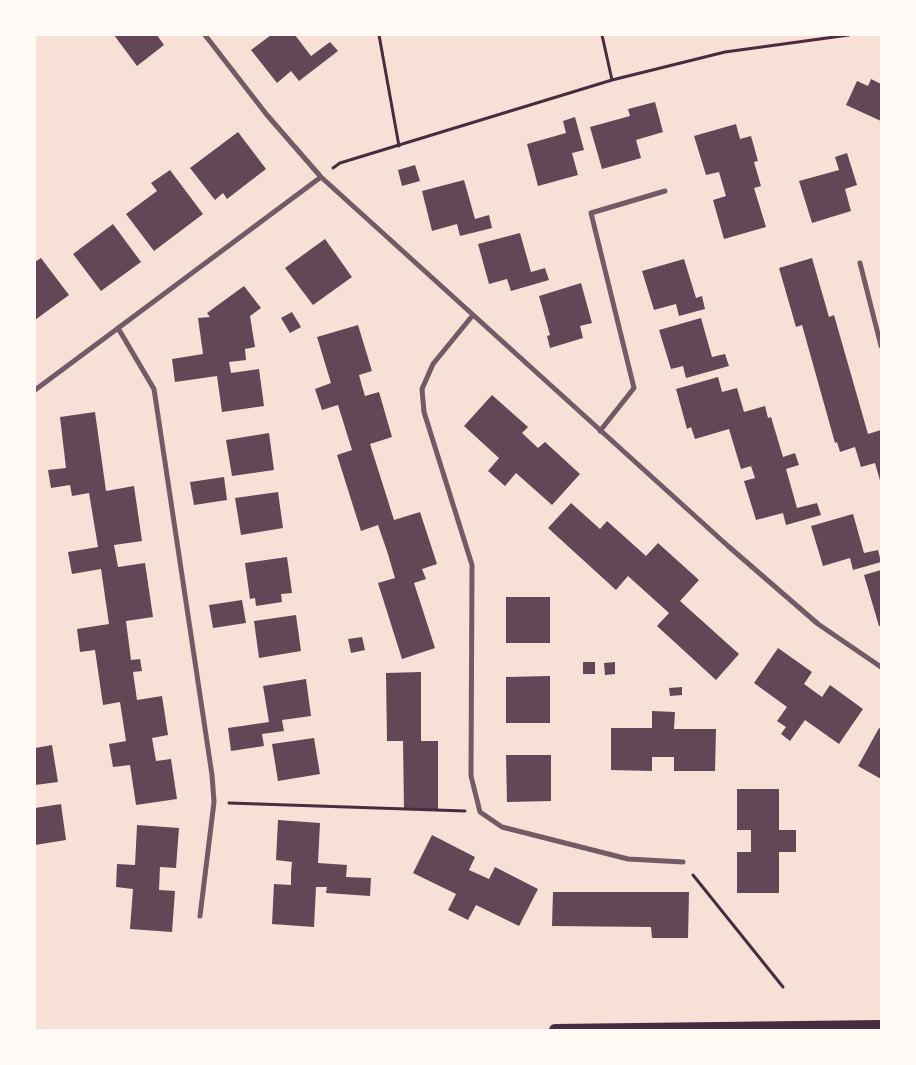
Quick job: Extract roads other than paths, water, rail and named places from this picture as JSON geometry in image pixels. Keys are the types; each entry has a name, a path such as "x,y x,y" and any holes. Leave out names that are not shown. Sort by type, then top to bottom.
{"main road":[{"path":"555,1030 881,1026"}],"street":[{"path":"205,35 266,115 321,177 728,546 818,624 881,667"},
{"path":"35,390 321,177"},
{"path":"600,431 634,388 592,213 665,191"},
{"path":"860,264 881,346"},
{"path":"473,315 433,364 422,389 424,412 472,566 471,776 480,812 502,827 628,860 683,862"},
{"path":"118,328 154,389 212,775 214,802 200,916"}]}
